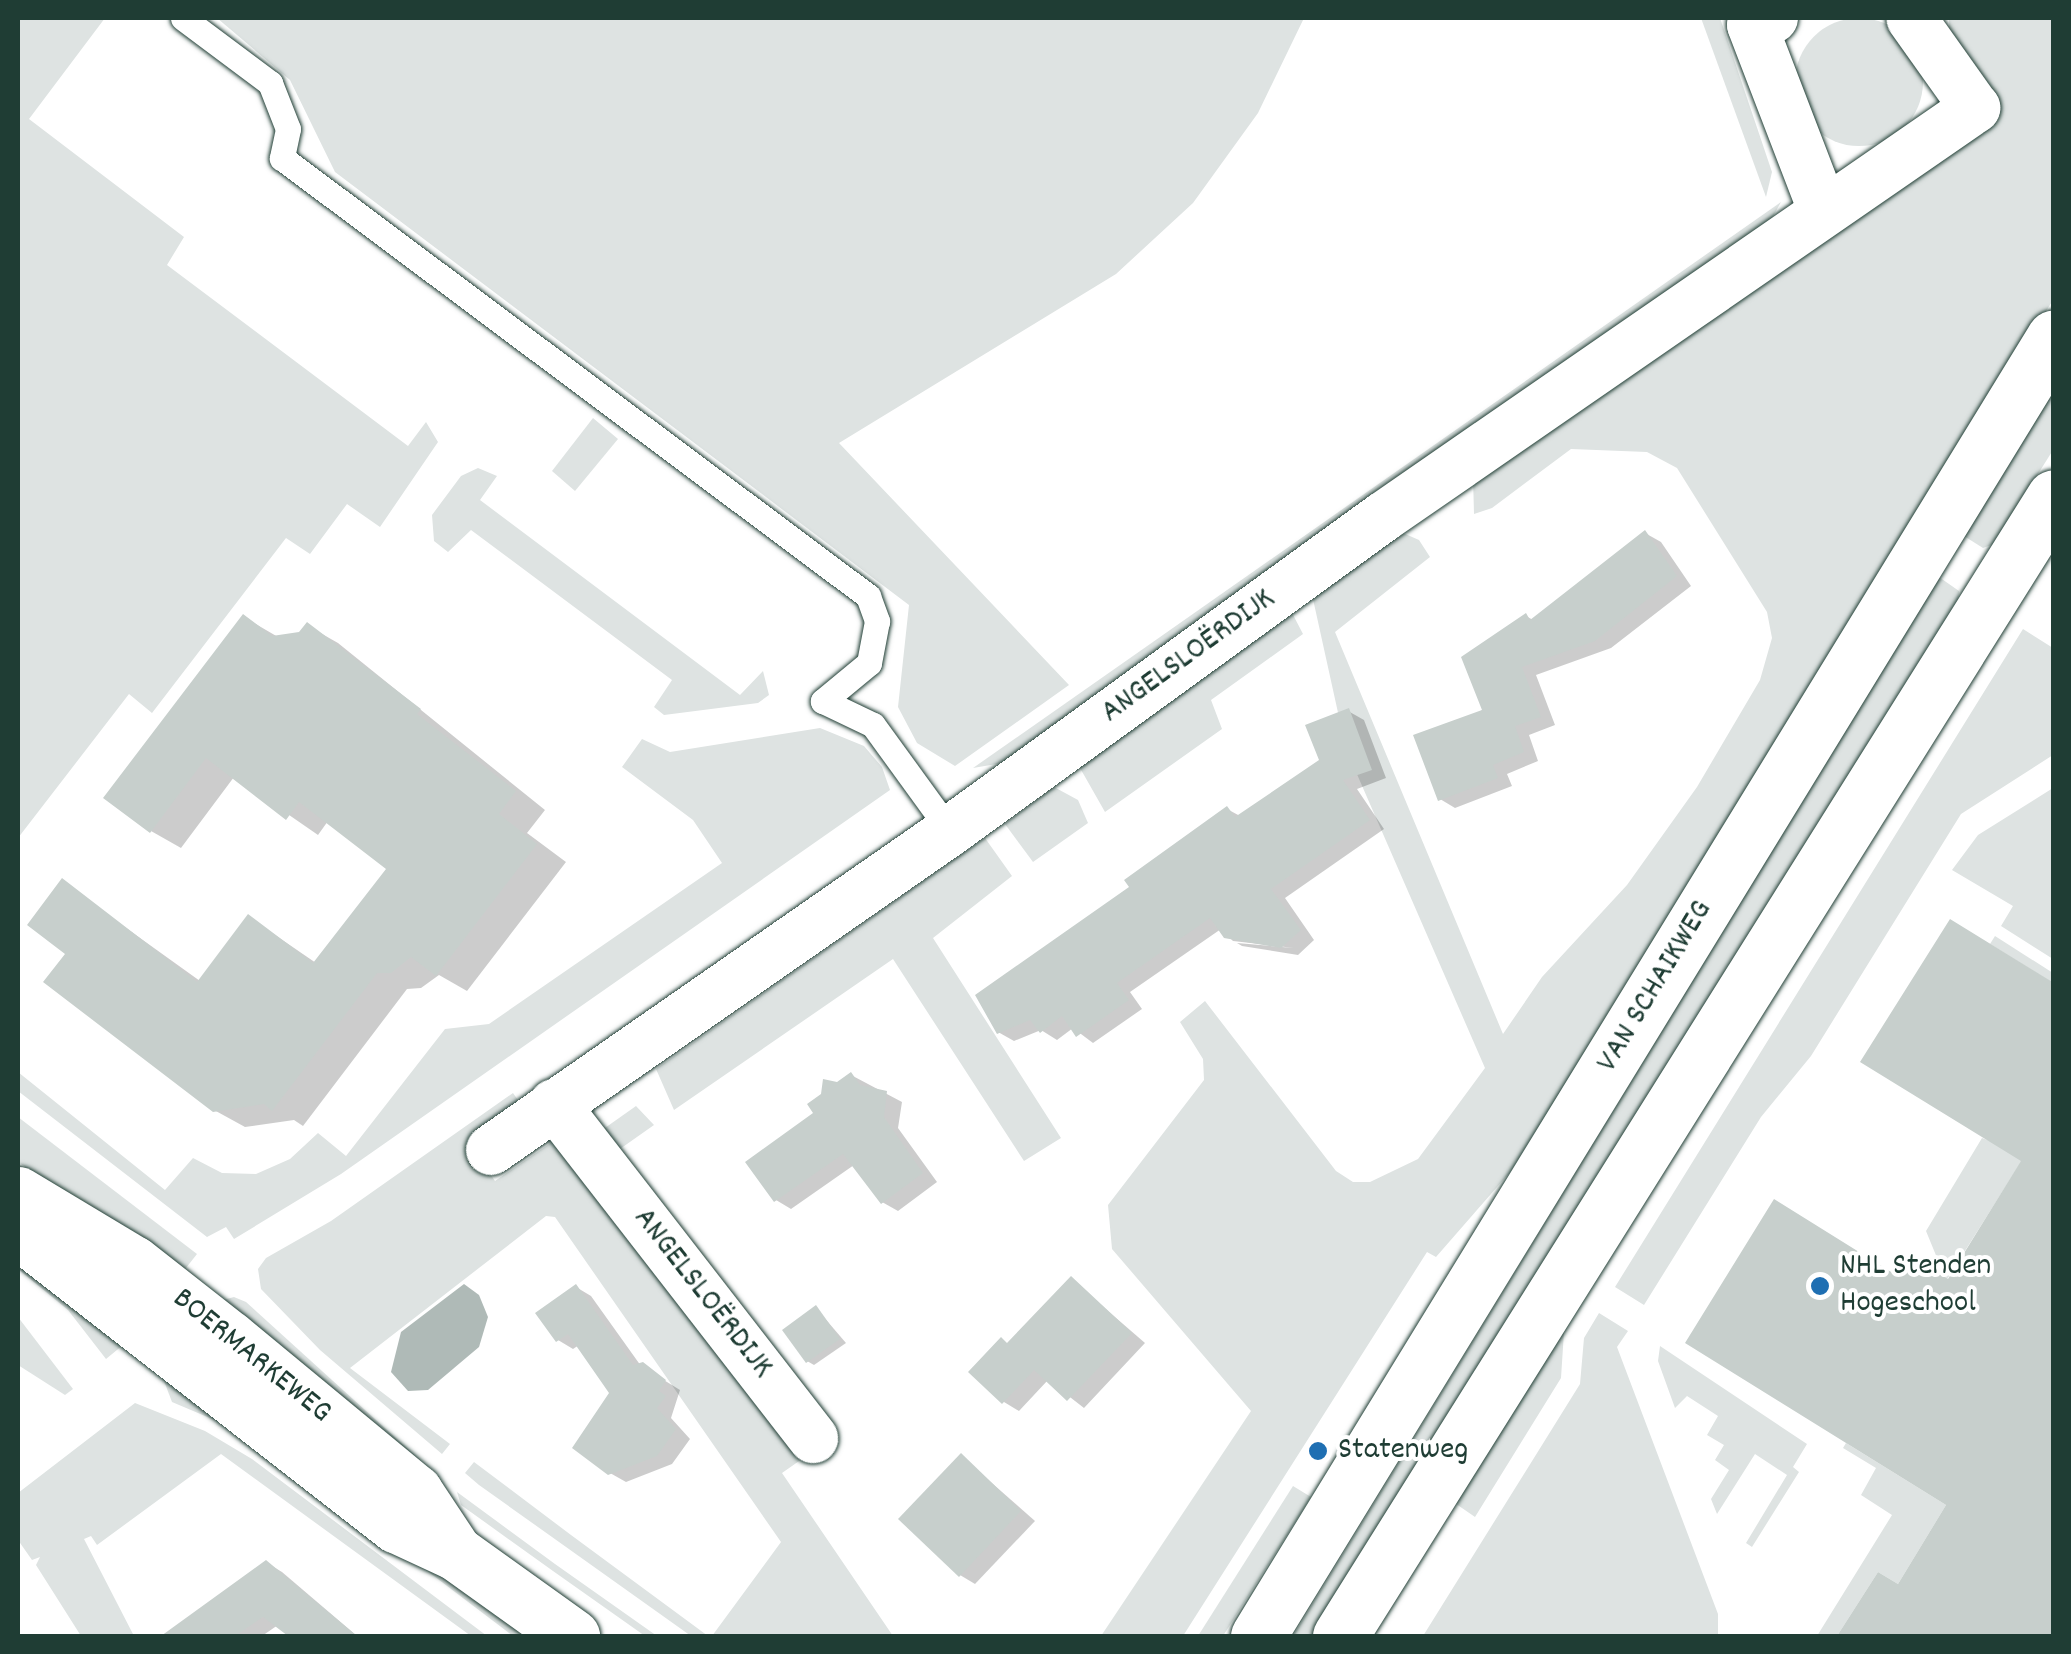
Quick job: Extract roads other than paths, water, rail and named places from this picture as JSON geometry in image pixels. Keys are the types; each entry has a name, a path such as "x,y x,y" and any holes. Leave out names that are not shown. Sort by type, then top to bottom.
{"street":[{"name":"ANGELSLOËRDIJK","path":"490,1150 950,830 1383,517 1975,108 1912,18"},
{"path":"1758,20 1824,210"},
{"name":"VAN SCHAIKWEG","path":"1258,1636 2054,337"},
{"path":"1340,1636 2054,496"},
{"name":"ANGELSLOËRDIJK","path":"554,1104 813,1438"},
{"name":"BOERMARKEWEG","path":"18,1194 133,1263 230,1339 416,1492 456,1553"},
{"name":"BOERMARKEWEG","path":"18,1230 396,1525 456,1553 572,1636"}],"lane":[{"path":"183,18 270,83 288,129 282,158 868,596 877,621 869,663 823,701 873,725 950,830"}],"place":[{"name":"NHL Stenden Hogeschool","path":"1820,1286"},
{"name":"Statenweg","path":"1318,1451"}]}
